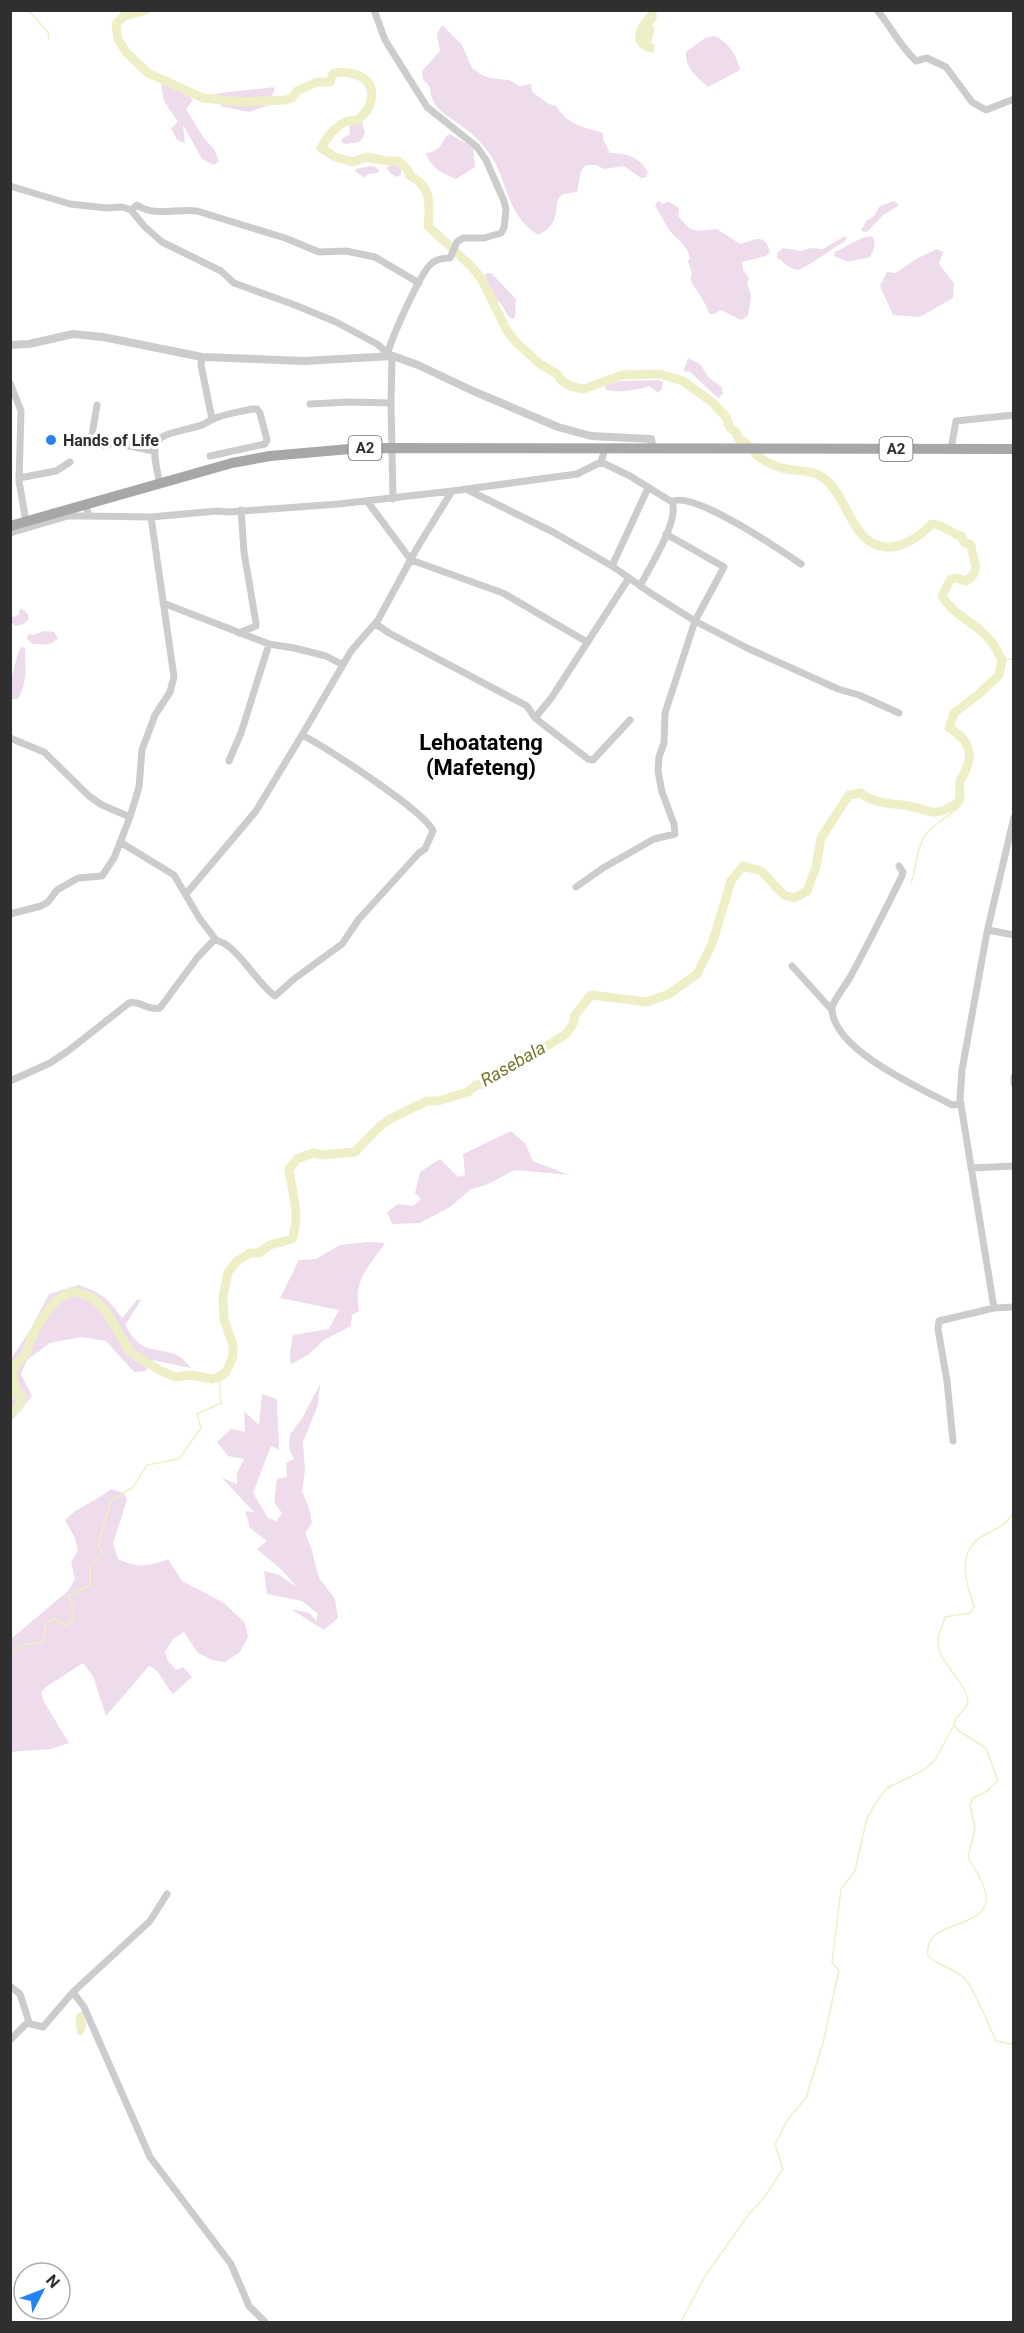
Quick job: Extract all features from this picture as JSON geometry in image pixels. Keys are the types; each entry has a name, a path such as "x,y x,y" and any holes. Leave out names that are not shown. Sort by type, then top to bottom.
{"main road":[{"name":"A2","path":"10,526 232,463 270,456 361,448 1014,449"}],"street":[{"path":"374,10 385,40 427,107 468,139 486,160 506,210 504,228 501,233 484,238 463,238 457,242 450,258 441,258 429,264 390,355 393,499"},
{"path":"877,10 892,29 902,48 916,61 927,58 946,67 972,102 986,110 1014,99"},
{"path":"10,186 70,204 107,208 122,207 131,210 162,242 221,271 234,283 336,322 377,344 390,355 418,365 558,427 591,436 651,439 653,449"},
{"path":"131,210 137,205 144,210 197,211 285,238 319,252 346,250 375,257 419,283"},
{"path":"10,345 29,344 73,334 113,339 202,357 304,361 390,355"},
{"path":"202,357 201,365 212,419"},
{"path":"10,383 21,411 19,479 26,522"},
{"path":"310,404 391,403"},
{"path":"97,405 92,435 95,443 104,446 114,443 154,451"},
{"path":"160,483 154,451 158,440 164,434 198,426 212,419 257,410 260,413 267,440 263,446 232,450 210,456"},
{"path":"951,449 956,422 1014,415"},
{"path":"10,533 68,516 151,517 393,499 468,490 577,474 601,462 605,449"},
{"path":"10,451 19,453"},
{"path":"10,478 19,479 56,471 70,462"},
{"path":"601,462 630,476 672,502 679,500 720,514 766,540 801,564"},
{"path":"612,566 648,488"},
{"path":"468,490 536,523 612,566 695,621 762,656 899,713"},
{"path":"186,894 256,812 351,651 376,624 452,491"},
{"path":"367,501 411,560 503,593 587,642"},
{"path":"640,586 666,534 674,511 672,502"},
{"path":"86,504 89,516"},
{"path":"239,633 256,626 244,552 242,510"},
{"path":"10,914 41,906 48,902 57,891 78,878 102,876 114,858 130,817 139,788 142,750 155,715 170,692 174,677 151,517"},
{"path":"576,887 603,868 654,839 675,834 658,771 659,757 664,743 665,713 695,621 724,567 666,534"},
{"path":"535,718 552,698 629,578"},
{"path":"163,603 269,644 326,657 343,665"},
{"path":"376,624 473,678 515,698 527,706 535,718 584,758 592,760 630,720"},
{"path":"229,761 245,721 269,644"},
{"path":"120,842 168,870 216,940 231,949 262,986 275,996 342,944 359,919 425,849 433,831 431,826 403,802 302,735"},
{"path":"10,738 44,752 102,806 130,817"},
{"path":"994,1308 961,1104 962,1070 987,930 1014,817"},
{"path":"831,1008 860,959 902,876 903,872 899,866"},
{"path":"987,930 1014,935"},
{"path":"10,1081 50,1063 129,1002 150,1009 160,1008 197,958 216,940"},
{"path":"792,966 831,1008 841,1032 864,1055 952,1105 961,1104"},
{"path":"1014,1077 1014,1083"},
{"path":"971,1168 1014,1166"},
{"path":"953,1441 938,1329 939,1321 994,1308 1014,1307"},
{"path":"10,1986 20,1994 29,2022 43,2027 73,1992 150,1921 167,1894"},
{"path":"73,1992 84,2007 150,2157 231,2264 249,2306 265,2322"},
{"path":"10,2040 29,2022"}],"shaded area":[{"path":"651,10 656,11 657,18 652,26 655,28 651,42 655,45 654,53 639,47 635,35 640,22"},
{"path":"442,25 462,45 472,68 482,75 509,80 519,86 531,84 532,92 556,106 566,118 582,127 603,133 603,139 610,153 627,155 641,163 648,173 646,177 641,178 624,166 604,169 596,165 586,165 581,171 577,192 562,195 559,198 552,224 538,235 527,227 513,207 489,153 473,135 442,112 434,102 430,87 423,79 422,71 440,51 437,34"},
{"path":"714,36 723,41 731,50 740,70 708,87 687,63 686,52 705,38"},
{"path":"161,84 184,92 193,100 186,109 203,137 214,149 219,161 214,165 202,159 183,125 185,143 177,140 171,128 178,122 164,101"},
{"path":"273,87 275,90 271,97 273,104 249,112 220,106 223,98 209,96 220,93"},
{"path":"362,122 365,132 359,142 345,144 341,141 350,134 349,126"},
{"path":"450,134 473,148 475,167 456,179 438,169 430,162 426,153 436,150"},
{"path":"397,164 401,168 401,175 397,177 386,168"},
{"path":"371,166 379,170 378,173 368,174 365,178 355,169"},
{"path":"660,201 662,204 669,202 679,208 678,216 689,228 697,231 717,229 740,244 758,239 765,241 770,252 766,256 742,262 743,270 749,278 747,283 751,296 748,316 741,320 721,310 709,314 690,279 692,273 687,249 670,231 655,206"},
{"path":"894,201 899,205 882,216 867,232 861,231 866,221 874,216 880,206"},
{"path":"872,236 874,246 870,257 848,262 834,256 835,252 862,238"},
{"path":"847,237 845,241 797,270 786,265 777,257 777,253 783,248 800,251 811,248 823,249"},
{"path":"937,249 943,252 939,264 954,283 953,298 920,317 893,315 880,286 887,272 896,273 916,259"},
{"path":"486,273 491,273 516,299 515,317 512,319 492,295"},
{"path":"688,358 700,364 709,378 722,387 723,394 718,398 689,371 684,370"},
{"path":"659,380 663,382 661,391 657,392 649,386 627,391 605,389 606,385 621,381"},
{"path":"22,609 27,613 29,619 24,624 15,626 11,622 11,616 19,614 19,610"},
{"path":"44,631 54,632 58,638 49,644 33,644 27,639 28,634 33,635"},
{"path":"22,647 25,648 24,684 19,698 11,700 11,679 19,650"},
{"path":"511,1131 525,1143 533,1161 569,1175 515,1170 486,1185 471,1189 450,1207 420,1223 392,1224 387,1212 398,1204 413,1206 421,1199 415,1193 420,1172 440,1159 458,1177 465,1175 463,1154"},
{"path":"385,1243 360,1282 359,1311 352,1315 351,1326 324,1340 308,1355 291,1364 290,1351 293,1335 329,1329 339,1310 280,1298 299,1260 316,1259 340,1245"},
{"path":"79,1285 104,1297 122,1318 137,1300 141,1300 125,1325 131,1335 148,1348 179,1356 191,1368 152,1360 146,1371 134,1372 106,1341 81,1337 50,1343 27,1360 21,1374 32,1396 11,1419 11,1359 49,1294"},
{"path":"320,1384 318,1405 303,1442 305,1470 302,1491 312,1523 305,1533 319,1578 335,1599 338,1618 324,1630 291,1609 310,1613 316,1621 318,1614 302,1601 267,1594 264,1571 279,1575 297,1587 283,1571 257,1549 267,1541 250,1528 245,1511 254,1512 222,1478 237,1484 237,1473 244,1459 228,1456 217,1442 231,1429 245,1432 244,1411 259,1425 262,1394 277,1399 279,1450 271,1446 253,1493 268,1518 277,1521 282,1513 274,1502 277,1479 287,1477 286,1463 294,1459 289,1448 290,1434 303,1417"},
{"path":"111,1489 124,1493 127,1500 113,1543 118,1559 131,1564 143,1565 155,1564 168,1559 182,1581 224,1603 245,1623 248,1637 240,1652 225,1662 212,1660 198,1653 184,1632 173,1639 165,1652 168,1661 176,1670 183,1667 192,1677 173,1694 157,1671 149,1666 106,1716 93,1676 83,1663 41,1692 44,1702 69,1743 51,1749 11,1752 11,1639 68,1591 75,1579 71,1562 78,1550 75,1538 65,1520 75,1511"},
{"path":"81,2011 86,2024 81,2036 77,2033 75,2019"}],"waterway":[{"path":"28,10 48,32 49,39"},
{"name":"Rasebala","path":"10,1413 18,1408 22,1397 20,1393 16,1395 14,1393 12,1369 27,1352 31,1338 43,1317 56,1301 70,1292 93,1298 108,1314 130,1352 161,1371 175,1377 191,1375 212,1379 226,1372 233,1356 233,1345 224,1320 223,1297 228,1272 237,1261 250,1253 259,1253 270,1245 292,1239 296,1213 289,1169 297,1159 313,1153 322,1155 355,1152 390,1119 427,1101 438,1101 468,1092 476,1085 483,1084 495,1072 566,1034 573,1024 575,1015 591,995 647,1002 669,994 697,974 712,944 731,881 743,866 761,871 784,895 794,898 807,891 816,867 821,838 849,795 860,793 878,801 933,812 943,811 957,804 960,798 960,782 969,762 969,750 964,740 949,728 954,713 999,675 1002,660 989,639 953,609 942,596 950,580 957,578 966,581 974,573 975,564 971,545 964,542 961,536 940,525 932,524 916,537 898,546 885,547 873,543 856,527 829,483 815,473 784,468 761,458 739,439 735,431 730,428 726,417 712,402 683,381 660,374 623,375 583,389 570,386 557,374 540,364 507,331 482,280 473,268 428,226 429,204 426,191 417,180 410,176 408,170 398,161 367,157 353,162 335,157 321,148 336,128 348,121 358,120 366,112 372,94 371,88 363,78 348,73 336,73 333,74 330,82 317,82 297,91 292,98 285,100 243,102 203,98 148,73 126,52 118,39 116,24 124,16 146,10"},
{"path":"1002,660 1014,659"},
{"path":"911,883 923,839 932,828 956,810 956,804"},
{"path":"10,1655 22,1645 43,1642 46,1625 53,1618 65,1625 72,1621 74,1610 68,1596 90,1585 90,1567 103,1554 98,1544 111,1501 133,1487 147,1465 179,1459 201,1428 197,1414 221,1403 219,1377"},
{"path":"1014,1512 1003,1524 981,1537 968,1551 966,1579 974,1606 970,1613 945,1617 938,1637 942,1656 963,1687 968,1704 955,1720 954,1725 959,1731 986,1748 998,1781 987,1791 973,1798 970,1804 975,1829 968,1857 985,1890 984,1907 978,1915 935,1935 929,1944 928,1956 964,1978 977,1998 996,2041 1010,2044 1014,2042"},
{"path":"681,2322 705,2276 783,2169 775,2144 788,2119 806,2098 823,2043 839,1970 832,1963 841,1889 855,1871 867,1818 887,1788 924,1770 935,1760 954,1725"}],"place":[{"name":"Hands of Life","path":"51,440"}],"district":[{"name":"Lehoatateng (Mafeteng)","path":"481,754"}]}
